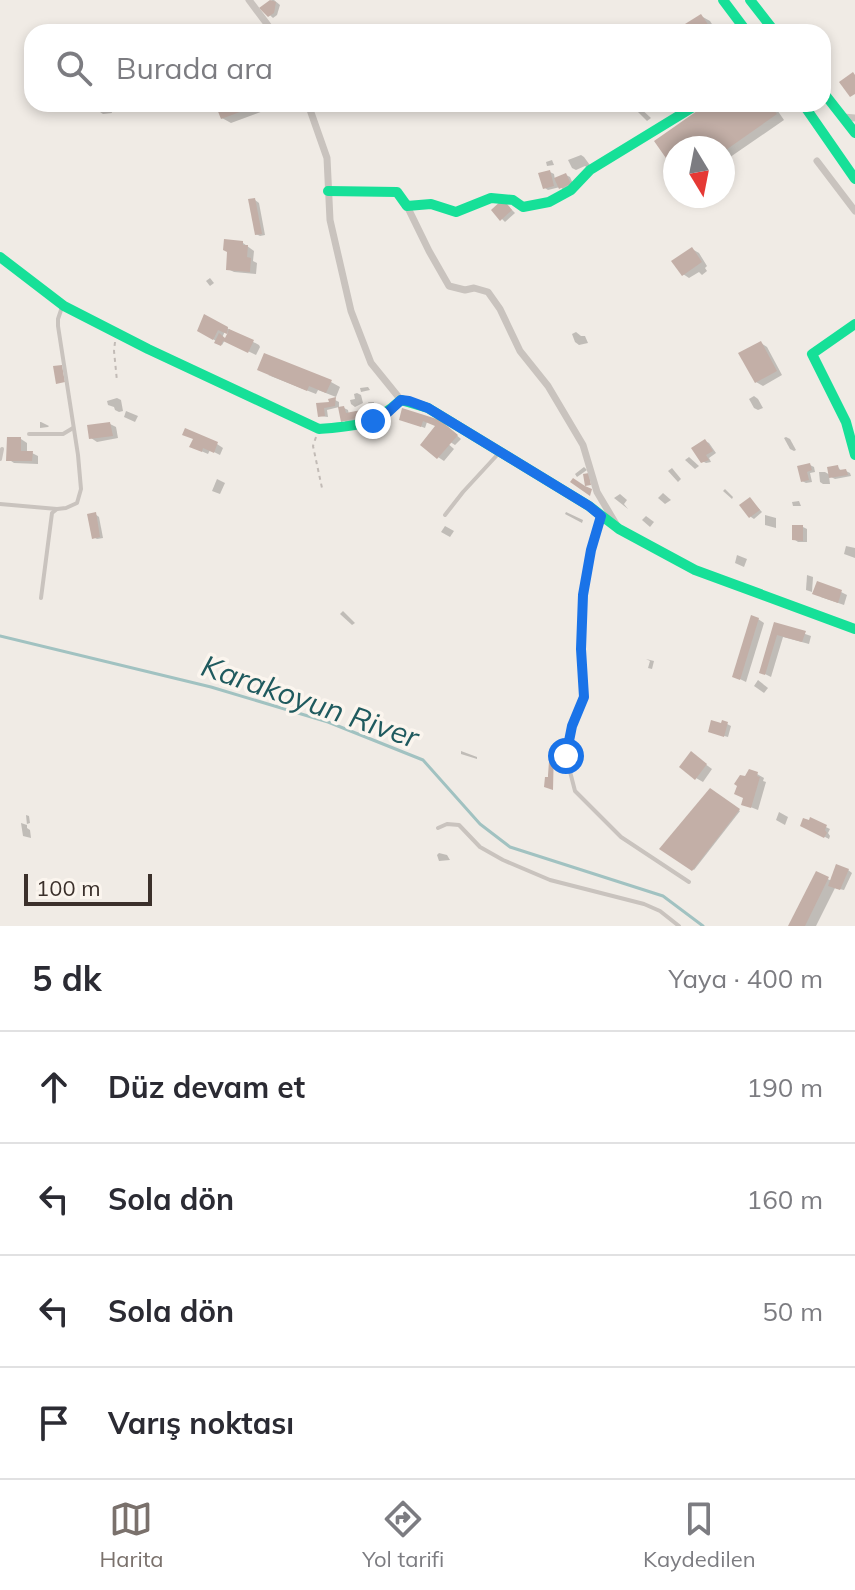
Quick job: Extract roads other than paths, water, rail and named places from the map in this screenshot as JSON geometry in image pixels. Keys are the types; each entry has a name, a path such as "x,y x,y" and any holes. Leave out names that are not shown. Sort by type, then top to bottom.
{"street":[{"path":"249,0 267,24"},
{"path":"723,0 741,24"},
{"path":"750,0 769,24"},
{"path":"831,102 855,133"},
{"path":"311,112 327,158 330,220 351,311 371,363 401,400 428,408 619,529 695,570 855,629"},
{"path":"407,206 431,204 456,212 491,198 513,200 523,207 549,202 571,190 590,170 685,112"},
{"path":"809,112 855,179"},
{"path":"843,117 855,118"},
{"path":"817,161 855,211"},
{"path":"328,191 397,192 449,286 488,292 500,309 520,351 548,386 583,445 597,492 619,529"},
{"path":"0,257 63,305 319,429 373,421 401,400"},
{"path":"855,324 812,354 846,422 855,455"}],"lane":[{"path":"0,504 57,509 77,503 81,489 58,326 63,305"},
{"path":"29,434 63,434 74,427"},
{"path":"0,459 2,449"},
{"path":"445,515 500,452"},
{"path":"41,598 52,513 57,509"},
{"path":"601,516 583,595 581,649 584,697 572,726 566,756 575,791 621,837 689,882"},
{"path":"438,828 447,824 459,825 480,847 503,860 550,880 644,904 660,911 679,926"}],"waterway":[{"name":"Karakoyun River","path":"0,636 211,687 328,722 423,760 480,824 510,847 663,896 703,926"}]}
